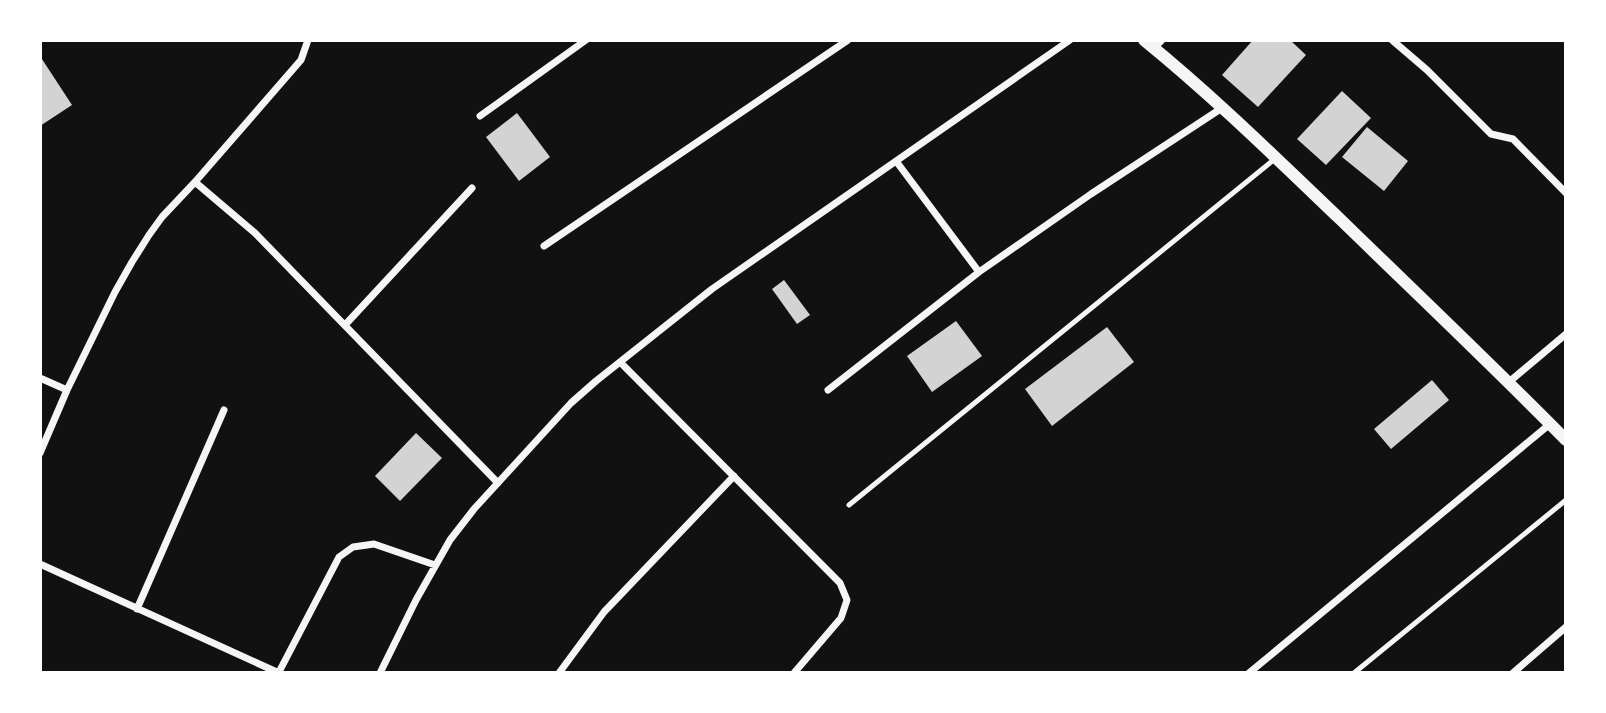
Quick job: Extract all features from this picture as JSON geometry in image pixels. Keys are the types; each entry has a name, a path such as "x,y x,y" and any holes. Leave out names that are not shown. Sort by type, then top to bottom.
{"street":[{"path":"40,453 67,390 132,262 162,217 301,60 308,40"},
{"path":"480,116 586,40"},
{"path":"544,246 848,40"},
{"path":"380,673 450,540 571,403 712,289 1070,40"},
{"path":"1392,40 1427,70 1491,134 1513,139 1566,193"},
{"path":"1154,43 1509,382 1566,440"},
{"path":"828,390 979,272 1222,108"},
{"path":"896,162 979,272"},
{"path":"195,182 255,233 498,483"},
{"path":"345,324 472,188"},
{"path":"1509,382 1566,334"},
{"path":"621,363 840,583 848,600 841,618 794,673"},
{"path":"40,378 67,390"},
{"path":"137,609 224,410"},
{"path":"1250,673 1550,424"},
{"path":"559,673 604,611 734,476"},
{"path":"40,564 279,673 339,557 353,547 374,544 435,565"},
{"path":"1513,673 1566,626"}],"lane":[{"path":"849,505 1276,158"},
{"path":"1357,672 1566,500"}],"building":[{"path":"1253,40 1290,40 1306,55 1258,107 1222,75"},
{"path":"40,56 72,105 40,126"},
{"path":"1342,91 1371,118 1326,165 1297,139"},
{"path":"517,113 550,157 519,181 486,137"},
{"path":"1367,127 1408,161 1384,191 1342,157"},
{"path":"784,280 810,315 797,324 772,289"},
{"path":"956,321 982,356 932,392 907,356"},
{"path":"1107,327 1134,362 1052,426 1025,389"},
{"path":"1432,380 1449,400 1391,449 1374,429"},
{"path":"416,433 442,458 400,501 375,476"}]}
